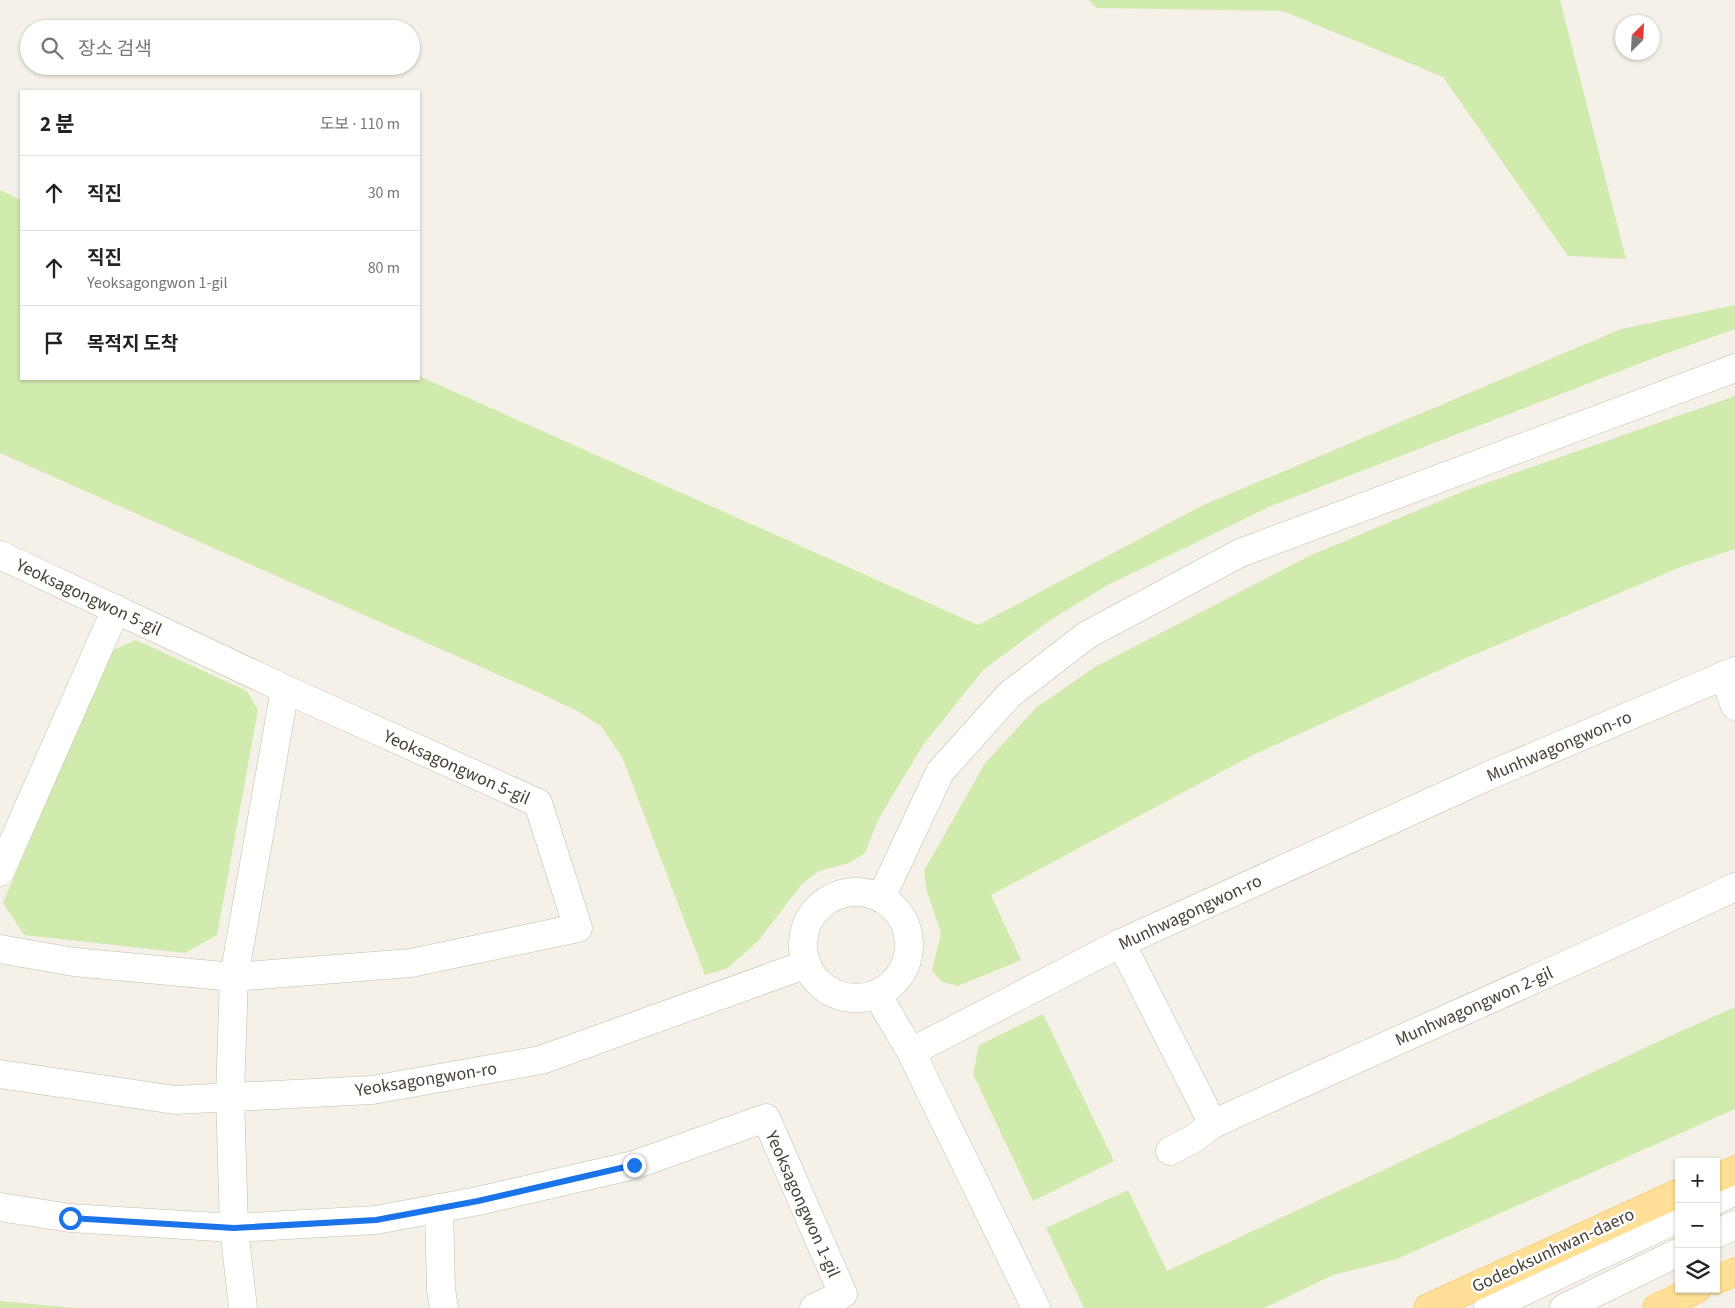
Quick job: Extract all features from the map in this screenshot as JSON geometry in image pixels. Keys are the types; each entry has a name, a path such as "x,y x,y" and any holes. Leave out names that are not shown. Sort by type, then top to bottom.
{"main road":[{"path":"1720,1176 1735,1170"},
{"name":"Godeoksunhwan-daero","path":"1428,1308 1675,1195"},
{"path":"1720,1278 1735,1272"},
{"path":"1657,1308 1689,1293"}],"street":[{"path":"880,898 940,772 1009,695 1087,635 1240,554 1735,368"},
{"name":"Yeoksagongwon 5-gil","path":"0,556 285,689 538,803 578,928 411,963 234,977 74,962 0,949"},
{"path":"0,872 116,609"},
{"path":"1729,673 1735,706"},
{"name":"Munhwagongwon-ro","path":"911,1052 1121,943 1488,776 1729,673"},
{"path":"243,1308 234,1228 230,1096 234,977 285,689"},
{"name":"Munhwagongwon 2-gil","path":"1170,1151 1193,1140 1213,1124 1347,1062 1645,930 1735,887"},
{"path":"854,891 872,894 880,898 889,902 902,916 908,933 910,952 904,969 893,984 877,994 859,998 842,996 827,989 815,978 806,964 803,948 804,931 811,916 822,904 836,895 854,891"},
{"path":"1121,943 1213,1124"},
{"name":"Yeoksagongwon-ro","path":"0,1074 175,1100 372,1090 541,1060 806,964"},
{"path":"877,994 911,1052 1036,1308"},
{"name":"Yeoksagongwon 1-gil","path":"0,1207 70,1218 234,1228 376,1220 478,1201 634,1165 766,1118 843,1294 814,1308"},
{"path":"1720,1198 1735,1191"},
{"path":"439,1208 441,1289 444,1308"},
{"path":"1488,1308 1675,1220"},
{"path":"1720,1232 1735,1225"},
{"path":"1564,1308 1675,1254"}],"green space":[{"path":"1088,0 1560,0 1626,259 1568,256 1443,77 1283,11 1097,8"},
{"path":"0,190 20,200 20,380 420,380 420,376 978,625 1201,506 1621,329 1735,305 1735,329 1659,356 1271,506 1108,585 1052,619 983,670 923,745 879,818 865,853 849,863 819,871 801,885 759,940 728,968 705,975 622,757 601,726 577,711 535,691 0,453"},
{"path":"1735,396 1735,549 1681,567 1459,661 1253,755 991,895 1021,960 958,986 942,982 932,970 941,933 927,892 924,871 985,763 1037,707 1095,667 1309,556 1466,490"},
{"path":"136,640 247,691 258,710 217,935 185,953 24,935 3,903 111,651"},
{"path":"1735,1007 1735,1109 1397,1259 1333,1275 1264,1308 1084,1308 1046,1228 1128,1190 1167,1271"},
{"path":"1043,1014 1114,1161 1033,1201 973,1074 979,1045"},
{"path":"0,1301 77,1308 0,1308"}],"route":[{"path":"70,1218 180,1223 234,1228 376,1220 478,1201 634,1165"}]}
